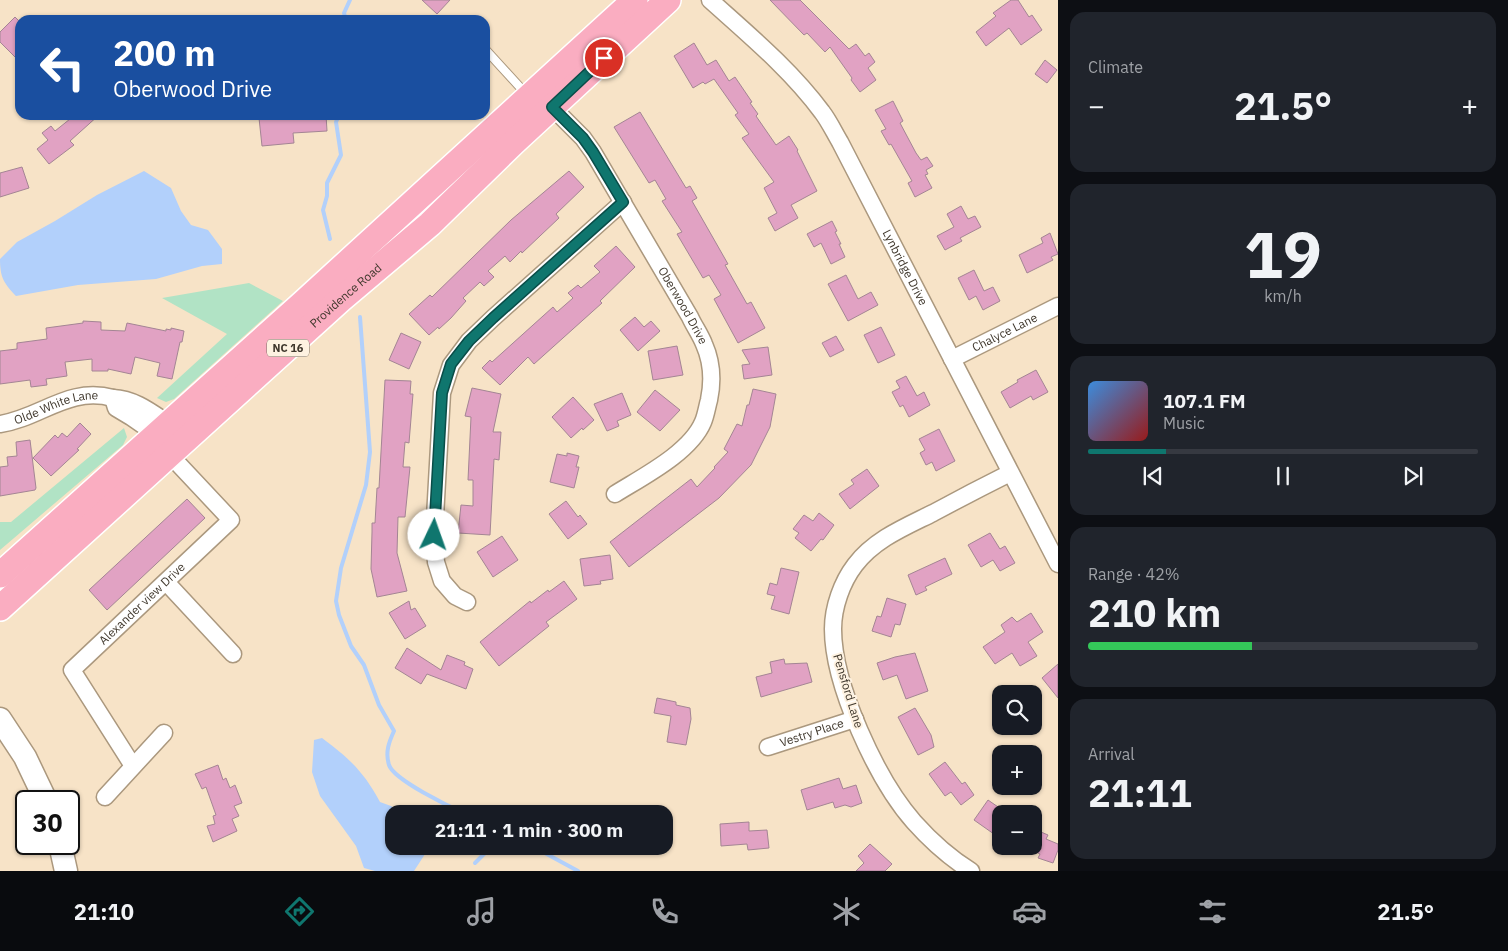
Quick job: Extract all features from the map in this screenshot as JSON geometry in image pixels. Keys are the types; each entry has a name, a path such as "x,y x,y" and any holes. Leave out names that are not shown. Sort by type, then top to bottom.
{"main road":[{"name":"Providence Road","path":"0,608 165,438 635,0"},
{"name":"Providence Road","path":"0,575 165,438 340,300 430,224 552,107 668,0"}],"street":[{"name":"Lynbridge Drive","path":"710,0 781,66 823,114 840,142 1058,564"},
{"name":"Oberwood Drive","path":"552,107 583,138 623,202 704,343 712,374 707,408 702,423 693,437 660,465 615,494"},
{"path":"467,602 454,596 442,580 435,553 434,535 442,393 451,364 469,341 493,318 623,202"},
{"name":"Chalyce Lane","path":"952,359 1058,306"},
{"name":"Olde White Lane","path":"0,424 26,416 60,401 85,395 102,395 113,398 125,398 136,403 165,438"},
{"name":"Alexander view Drive","path":"133,766 72,670 231,520 165,438"},
{"name":"Pensford Lane","path":"972,871 961,865 935,843 904,810 884,778 855,719 837,660 833,630 842,589 855,565 869,550 886,537 1010,473"},
{"path":"166,582 233,654"},
{"name":"Vestry Place","path":"768,747 855,719"},
{"path":"0,720 25,757 41,790"},
{"path":"105,798 164,733"},
{"path":"62,855 66,871"}],"lane":[{"path":"490,54 529,97"}],"green space":[{"path":"249,283 283,301 174,399 166,402 157,398 227,334 162,298"},
{"path":"124,428 127,437 123,445 0,550 0,522 11,522"}],"water":[{"path":"144,171 171,188 181,211 191,225 208,230 222,249 222,264 202,266 156,279 78,285 16,296 4,280 0,259 17,242 97,195"},
{"path":"322,738 340,752 368,782 380,802 388,805 385,805 385,855 424,855 414,871 375,871 364,868 356,846 320,796 312,772 314,740"}],"building":[{"path":"422,0 450,0 437,14"},
{"path":"770,0 800,0 849,49 856,44 865,56 869,53 875,62 868,68 876,80 860,92 830,47 825,52 807,33 804,35"},
{"path":"1011,0 1018,0 1029,17 1032,15 1042,30 1021,45 1009,28 986,46 976,32 996,16 993,13"},
{"path":"15,17 15,57 0,42 0,32"},
{"path":"694,43 707,65 716,60 729,81 735,77 752,102 750,103 758,114 756,116 776,145 789,136 798,150 817,191 791,205 798,218 775,231 768,218 777,213 764,188 774,182 742,138 749,134 735,115 738,113 714,79 705,84 703,82 693,88 674,56"},
{"path":"1045,60 1057,70 1047,83 1035,74"},
{"path":"893,101 903,121 900,123 916,153 921,160 927,157 933,166 926,170 928,174 925,175 932,188 915,197 908,183 912,181 891,144 889,145 881,131 886,129 875,110"},
{"path":"640,112 686,188 690,186 697,198 692,201 728,264 725,265 747,304 751,302 765,328 738,343 714,299 721,295 709,275 703,278 677,234 682,232 662,201 666,199 655,180 649,183 614,127"},
{"path":"69,120 93,120 70,141 74,145 49,164 37,149 48,140 42,133 51,126 55,131"},
{"path":"259,120 326,120 327,131 293,133 294,143 262,146"},
{"path":"22,167 29,188 0,197 0,173"},
{"path":"569,171 584,187 556,214 559,218 510,262 505,256 488,271 494,277 484,286 480,282 463,298 466,301 451,318 429,335 409,314 430,295 432,297 511,220"},
{"path":"961,206 968,219 975,216 981,227 960,238 962,241 945,250 937,236 954,227 947,214"},
{"path":"832,221 845,257 831,264 821,243 814,247 807,234"},
{"path":"1050,233 1058,254 1051,257 1053,260 1027,273 1019,255 1043,243 1041,238"},
{"path":"616,246 635,267 600,301 602,303 534,364 528,357 500,385 482,368 490,360 492,362 553,307 557,312 573,298 568,293 578,285 581,288 600,272 594,266"},
{"path":"974,270 984,291 993,287 1000,301 983,310 976,296 969,300 958,278"},
{"path":"846,275 858,299 871,292 878,305 848,321 828,284"},
{"path":"635,317 644,327 651,321 660,331 638,351 620,330"},
{"path":"83,321 101,322 101,330 125,331 127,323 166,331 166,329 171,330 171,328 184,331 172,379 157,376 160,363 135,357 131,374 108,369 108,371 92,371 92,359 65,362 67,376 46,379 47,385 31,387 30,380 0,384 0,351 17,349 17,343 47,339 46,328 83,323"},
{"path":"881,327 895,355 878,363 864,335"},
{"path":"401,333 421,342 409,369 389,360"},
{"path":"836,336 844,350 830,357 822,343"},
{"path":"677,346 683,375 653,380 648,351"},
{"path":"768,347 772,375 744,379 742,365 750,364 742,350"},
{"path":"1036,370 1048,392 1033,400 1031,396 1010,408 1001,392 1018,382 1017,380"},
{"path":"906,376 917,396 924,392 930,405 909,417 903,405 900,407 892,392 900,388 896,381"},
{"path":"385,380 411,381 410,394 413,394 409,443 405,442 403,467 410,467 405,517 398,517 397,553 407,591 377,597 371,569 372,523 375,523 377,488 379,488"},
{"path":"472,388 501,394 493,432 501,432 499,460 494,459 490,535 458,533 461,505 473,506 473,480 468,480 471,417 465,416"},
{"path":"753,389 776,394 770,427 751,465 719,498 629,567 610,542 691,479 697,487 715,468 728,452 724,449 737,424 742,426"},
{"path":"655,390 680,410 660,431 637,412"},
{"path":"622,393 631,415 617,421 619,426 607,431 594,404"},
{"path":"573,397 594,420 571,438 552,417"},
{"path":"80,423 91,434 77,449 79,450 51,476 33,458 55,435 58,438 62,433 67,437"},
{"path":"939,429 955,461 936,471 932,462 926,465 920,453 925,450 919,439"},
{"path":"30,440 35,490 0,496 0,467 8,466 7,457 17,456 16,442"},
{"path":"567,453 579,456 576,467 579,467 574,488 550,482 557,454 567,456"},
{"path":"867,469 879,486 850,509 839,494 854,484 851,480"},
{"path":"187,499 205,518 107,610 89,590"},
{"path":"566,501 578,517 580,515 587,524 568,539 549,514"},
{"path":"819,513 834,525 823,540 821,539 811,551 795,538 799,533 793,529 804,515 813,521"},
{"path":"990,533 1000,549 1005,546 1015,563 1000,571 993,560 981,567 968,545"},
{"path":"502,536 518,560 493,577 477,552"},
{"path":"610,555 613,579 600,581 601,584 584,586 580,559"},
{"path":"945,558 952,574 925,587 927,590 916,595 908,575"},
{"path":"781,568 799,572 789,614 771,609 775,596 767,594 770,583 777,585"},
{"path":"564,581 577,599 546,622 549,626 499,666 480,642 530,601 531,603"},
{"path":"887,598 906,604 900,625 895,624 891,637 872,631 877,616 881,617"},
{"path":"409,601 411,610 415,608 426,626 405,639 389,613"},
{"path":"1031,613 1043,632 1028,642 1037,656 1020,666 1012,653 995,664 983,647 1005,632 1001,625 1012,617 1017,622"},
{"path":"407,648 441,670 447,655 465,662 464,665 473,669 466,689 427,674 421,684 395,668"},
{"path":"915,653 928,691 906,699 897,675 883,680 877,663"},
{"path":"784,659 785,664 807,663 812,682 761,697 756,677 772,673 770,662"},
{"path":"1058,664 1058,698 1042,678"},
{"path":"657,698 676,702 676,705 690,708 691,719 686,745 667,742 671,716 654,713"},
{"path":"915,708 931,735 934,747 918,755 898,717"},
{"path":"945,762 962,784 965,782 974,795 961,805 951,792 945,796 929,774"},
{"path":"218,765 223,780 226,778 230,788 235,785 242,803 234,806 239,816 232,819 237,831 213,842 207,826 215,824 213,816 216,815 206,787 202,789 195,774"},
{"path":"839,778 843,789 856,785 862,803 851,807 845,805 835,808 833,802 807,810 801,790"},
{"path":"988,800 995,805 992,805 992,833 974,820"},
{"path":"749,822 749,831 767,830 769,848 748,850 747,844 721,846 720,824"},
{"path":"1042,832 1048,835 1046,839 1058,844 1058,850 1053,863 1038,858 1042,855"},
{"path":"870,844 892,864 885,871 856,871 864,863 858,856"}],"waterway":[{"path":"345,15 350,0"},
{"path":"330,239 323,210 327,196 327,183 341,155 337,120"},
{"path":"360,317 370,452 366,485 341,568 336,601 339,615 351,646 364,665 379,705 394,731 389,743 389,765 393,771 411,785 448,805"},
{"path":"475,863 483,855"},
{"path":"549,855 578,871"}],"route":[{"path":"434,535 442,393 451,364 469,341 493,318 623,202 583,138 552,107 604,58"}]}
